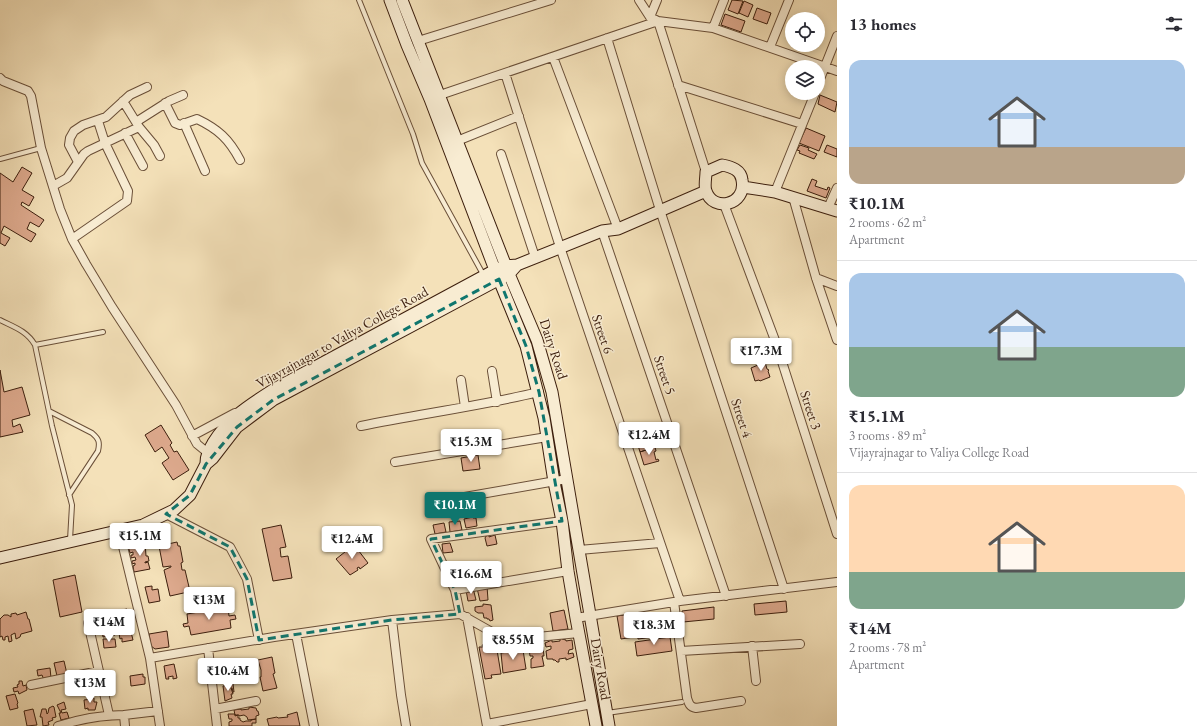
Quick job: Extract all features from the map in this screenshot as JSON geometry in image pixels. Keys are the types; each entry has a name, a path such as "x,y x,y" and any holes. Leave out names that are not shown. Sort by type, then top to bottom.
{"main road":[{"name":"Dairy Road","path":"400,2 418,41 435,97 497,275 526,346 538,392 547,437 562,521 568,571 596,726"},
{"name":"Dairy Road","path":"400,2 407,45 457,141 507,270 537,340 545,364 552,392 609,726"},
{"path":"722,165 734,168 742,176 744,187 740,196 733,202 724,204 713,201 706,191 706,172 722,165"},
{"path":"744,187 775,192 833,210"},
{"name":"Vijayrajnagar to Valiya College Road","path":"207,458 213,458 237,427 273,400 517,264 602,231 618,229 706,191"},
{"name":"Vijayrajnagar to Valiya College Road","path":"0,558 143,525 174,510 190,495 219,434 244,408 276,388 484,276 497,275"}],"street":[{"path":"418,41 551,0"},
{"path":"639,0 650,17 658,21 713,28 808,60"},
{"path":"650,17 657,0"},
{"path":"713,28 724,0"},
{"path":"770,47 789,0"},
{"path":"435,97 658,21"},
{"path":"658,21 706,172"},
{"path":"837,36 825,66 837,71"},
{"name":"Street 4","path":"607,38 660,210 784,589"},
{"path":"553,57 618,229"},
{"name":"Street 6","path":"505,73 560,247 660,543 677,602 681,651 689,704 692,708 696,708 741,701"},
{"path":"0,78 3,81 22,87 28,91 31,96 41,148 65,224 72,239 112,307 176,405 192,436 207,458"},
{"path":"678,84 802,124"},
{"path":"78,162 69,145 72,134 77,128 106,117 130,95 147,87"},
{"path":"53,186 67,178 88,151 125,133 165,103 183,95"},
{"path":"775,192 811,100"},
{"path":"123,101 160,156"},
{"path":"165,103 175,123 180,125 197,119 213,128 232,145 240,160"},
{"path":"457,141 519,116"},
{"path":"72,239 127,201 128,191 105,143 98,121"},
{"path":"184,123 205,171"},
{"path":"125,133 143,166"},
{"path":"501,154 535,257"},
{"path":"833,210 837,188"},
{"path":"793,197 816,278 837,340"},
{"name":"Street 3","path":"724,204 776,343 837,534"},
{"name":"Street 5","path":"602,231 726,596"},
{"path":"816,278 837,286"},
{"path":"492,371 497,402"},
{"path":"461,380 465,407"},
{"path":"362,426 497,402 538,392"},
{"path":"192,436 244,408"},
{"path":"395,462 547,437"},
{"path":"430,502 566,479"},
{"path":"166,514 230,547 247,579 259,640"},
{"path":"562,521 431,539 454,590 463,616 487,725 592,704"},
{"path":"119,530 150,658 160,726"},
{"path":"579,550 660,543"},
{"path":"454,590 568,571"},
{"path":"576,618 677,602 837,582"},
{"path":"150,658 392,620 463,616 506,640 579,633"},
{"path":"392,620 406,726"},
{"path":"88,623 109,715"},
{"path":"296,634 314,726"},
{"path":"681,651 800,644"},
{"path":"752,646 756,681"},
{"path":"208,648 217,726"},
{"path":"31,685 99,671"},
{"path":"215,709 256,701"},
{"path":"58,726 75,721 109,715 124,715 158,711"},
{"path":"124,715 125,726"}],"lane":[{"path":"359,0 413,134 422,163 484,276"},
{"path":"0,159 41,148"},
{"path":"0,320 24,332 31,338 35,345 72,511 70,542"},
{"path":"35,345 103,332"},
{"path":"49,411 92,433 97,437 100,443 98,451 69,495"},
{"path":"606,713 682,702"}],"highlighted area":[{"path":"499,279 526,346 539,392 562,521 431,539 455,590 460,614 392,620 259,640 247,579 230,547 166,514 190,495 206,464 237,427 273,400"}],"building":[{"path":"732,0 743,1 738,14 728,10"},
{"path":"744,1 753,5 748,17 739,13"},
{"path":"757,8 771,13 767,24 753,19"},
{"path":"725,14 745,21 741,32 721,25"},
{"path":"825,97 837,102 835,112 818,104 819,100 825,100"},
{"path":"806,128 825,136 819,151 799,143"},
{"path":"800,145 809,148 808,150 817,154 814,159 799,153 800,151 797,150"},
{"path":"827,145 837,149 837,157 824,152"},
{"path":"22,167 32,173 22,190 34,197 29,206 22,202 21,205 44,220 39,227 30,222 27,229 36,234 31,242 4,226 1,233 10,238 5,246 0,243 0,173 13,182"},
{"path":"812,179 817,181 815,186 827,190 828,187 830,188 826,198 807,191"},
{"path":"765,362 767,369 769,370 770,377 760,381 755,381 751,368"},
{"path":"0,370 4,392 22,387 30,415 12,420 13,427 20,424 23,432 0,437"},
{"path":"161,425 172,443 170,445 174,452 177,451 189,470 173,480 162,463 169,458 162,447 155,452 145,435"},
{"path":"647,439 651,448 648,447 649,449 640,452 637,442"},
{"path":"655,447 656,451 654,452 656,460 658,459 659,461 644,465 640,452"},
{"path":"478,455 480,469 463,471 461,458"},
{"path":"473,517 476,518 477,526 466,528 464,519"},
{"path":"460,521 462,530 450,532 449,522"},
{"path":"444,523 446,532 435,534 433,525"},
{"path":"281,525 286,547 280,548 281,557 288,556 292,578 273,581 262,529"},
{"path":"489,535 489,537 495,535 497,544 487,546 485,538"},
{"path":"145,542 146,556 148,556 149,561 145,563 148,562 150,569 134,572 133,566 135,563 132,564 132,561 136,560 135,557 131,558 133,552 130,553 128,546"},
{"path":"177,542 178,546 180,546 183,562 181,563 182,570 185,570 189,587 187,588 188,592 170,596 164,570 171,566 163,567 159,546"},
{"path":"450,543 453,552 443,553 442,544"},
{"path":"355,546 368,563 360,569 359,567 357,568 358,570 350,575 336,559"},
{"path":"482,565 484,577 486,576 486,578 476,579 473,566"},
{"path":"75,575 82,612 60,617 53,580"},
{"path":"152,586 152,590 158,589 160,601 149,603 145,587"},
{"path":"487,586 488,600 480,601 477,588"},
{"path":"473,588 476,600 468,601 466,590"},
{"path":"786,601 787,612 755,615 754,604"},
{"path":"483,604 491,605 493,620 490,621 487,618 484,618 483,613 478,613 475,611 475,607 483,606"},
{"path":"228,607 229,616 235,615 236,619 230,620 231,628 191,635 189,626 184,627 183,624 188,623 187,614"},
{"path":"714,607 714,619 683,622 682,611"},
{"path":"127,609 129,621 118,622 116,611"},
{"path":"564,610 568,629 553,631 550,613"},
{"path":"26,612 32,631 21,634 20,637 16,639 15,633 11,635 12,641 9,642 8,636 5,637 5,640 3,640 2,636 0,637 0,619 4,615 11,617 11,614 16,613 17,615"},
{"path":"632,614 634,637 621,639 617,616"},
{"path":"668,615 670,635 638,639 636,619"},
{"path":"129,624 133,640 122,642 118,627"},
{"path":"114,628 115,635 103,637 102,630"},
{"path":"167,631 169,647 155,649 151,646 149,634"},
{"path":"562,637 562,639 566,641 572,640 573,649 569,650 568,654 573,653 574,657 566,660 566,658 559,659 559,662 553,659 547,659 546,651 551,649 551,646 546,647 545,643 552,640 552,642 560,641 560,638"},
{"path":"670,637 672,651 637,656 635,642"},
{"path":"103,639 115,639 116,647 104,648"},
{"path":"491,643 492,645 496,644 501,674 491,675 492,678 485,679 479,647 483,647 482,645"},
{"path":"543,647 544,656 542,656 544,666 531,668 531,659 533,656 530,656 529,648"},
{"path":"523,650 526,669 503,673 501,653"},
{"path":"272,657 275,673 273,674 277,688 263,691 260,677 261,670 258,660"},
{"path":"64,661 67,674 57,676 54,663"},
{"path":"174,664 177,678 173,679 173,676 166,679 164,666"},
{"path":"50,668 51,678 44,680 42,675 38,676 37,670"},
{"path":"143,674 143,677 145,677 145,684 131,686 130,676"},
{"path":"19,681 22,681 23,686 26,685 27,690 19,694 18,691 14,692 13,688 18,687 17,685 19,684"},
{"path":"233,684 234,692 231,688 233,694 231,694 232,698 225,701 223,686"},
{"path":"15,694 18,708 10,710 6,696"},
{"path":"94,698 94,702 97,702 95,710 88,710 88,708 85,709 84,700"},
{"path":"64,702 66,709 61,710 62,713 67,712 69,718 61,720 59,713 61,713 57,705"},
{"path":"53,706 56,717 52,718 53,720 48,722 49,725 43,726 42,717 40,717 42,709 46,709 47,714 49,708"},
{"path":"249,707 256,708 258,711 259,715 256,716 256,719 248,720 244,715 235,715 234,710 249,709"},
{"path":"33,709 37,725 27,726 24,711"},
{"path":"297,712 300,726 269,726 267,719 288,717 287,715"},
{"path":"228,714 235,714 235,716 238,715 238,718 240,718 243,722 256,719 256,723 252,723 252,726 229,726 229,722 232,721 232,719 229,719"}]}
